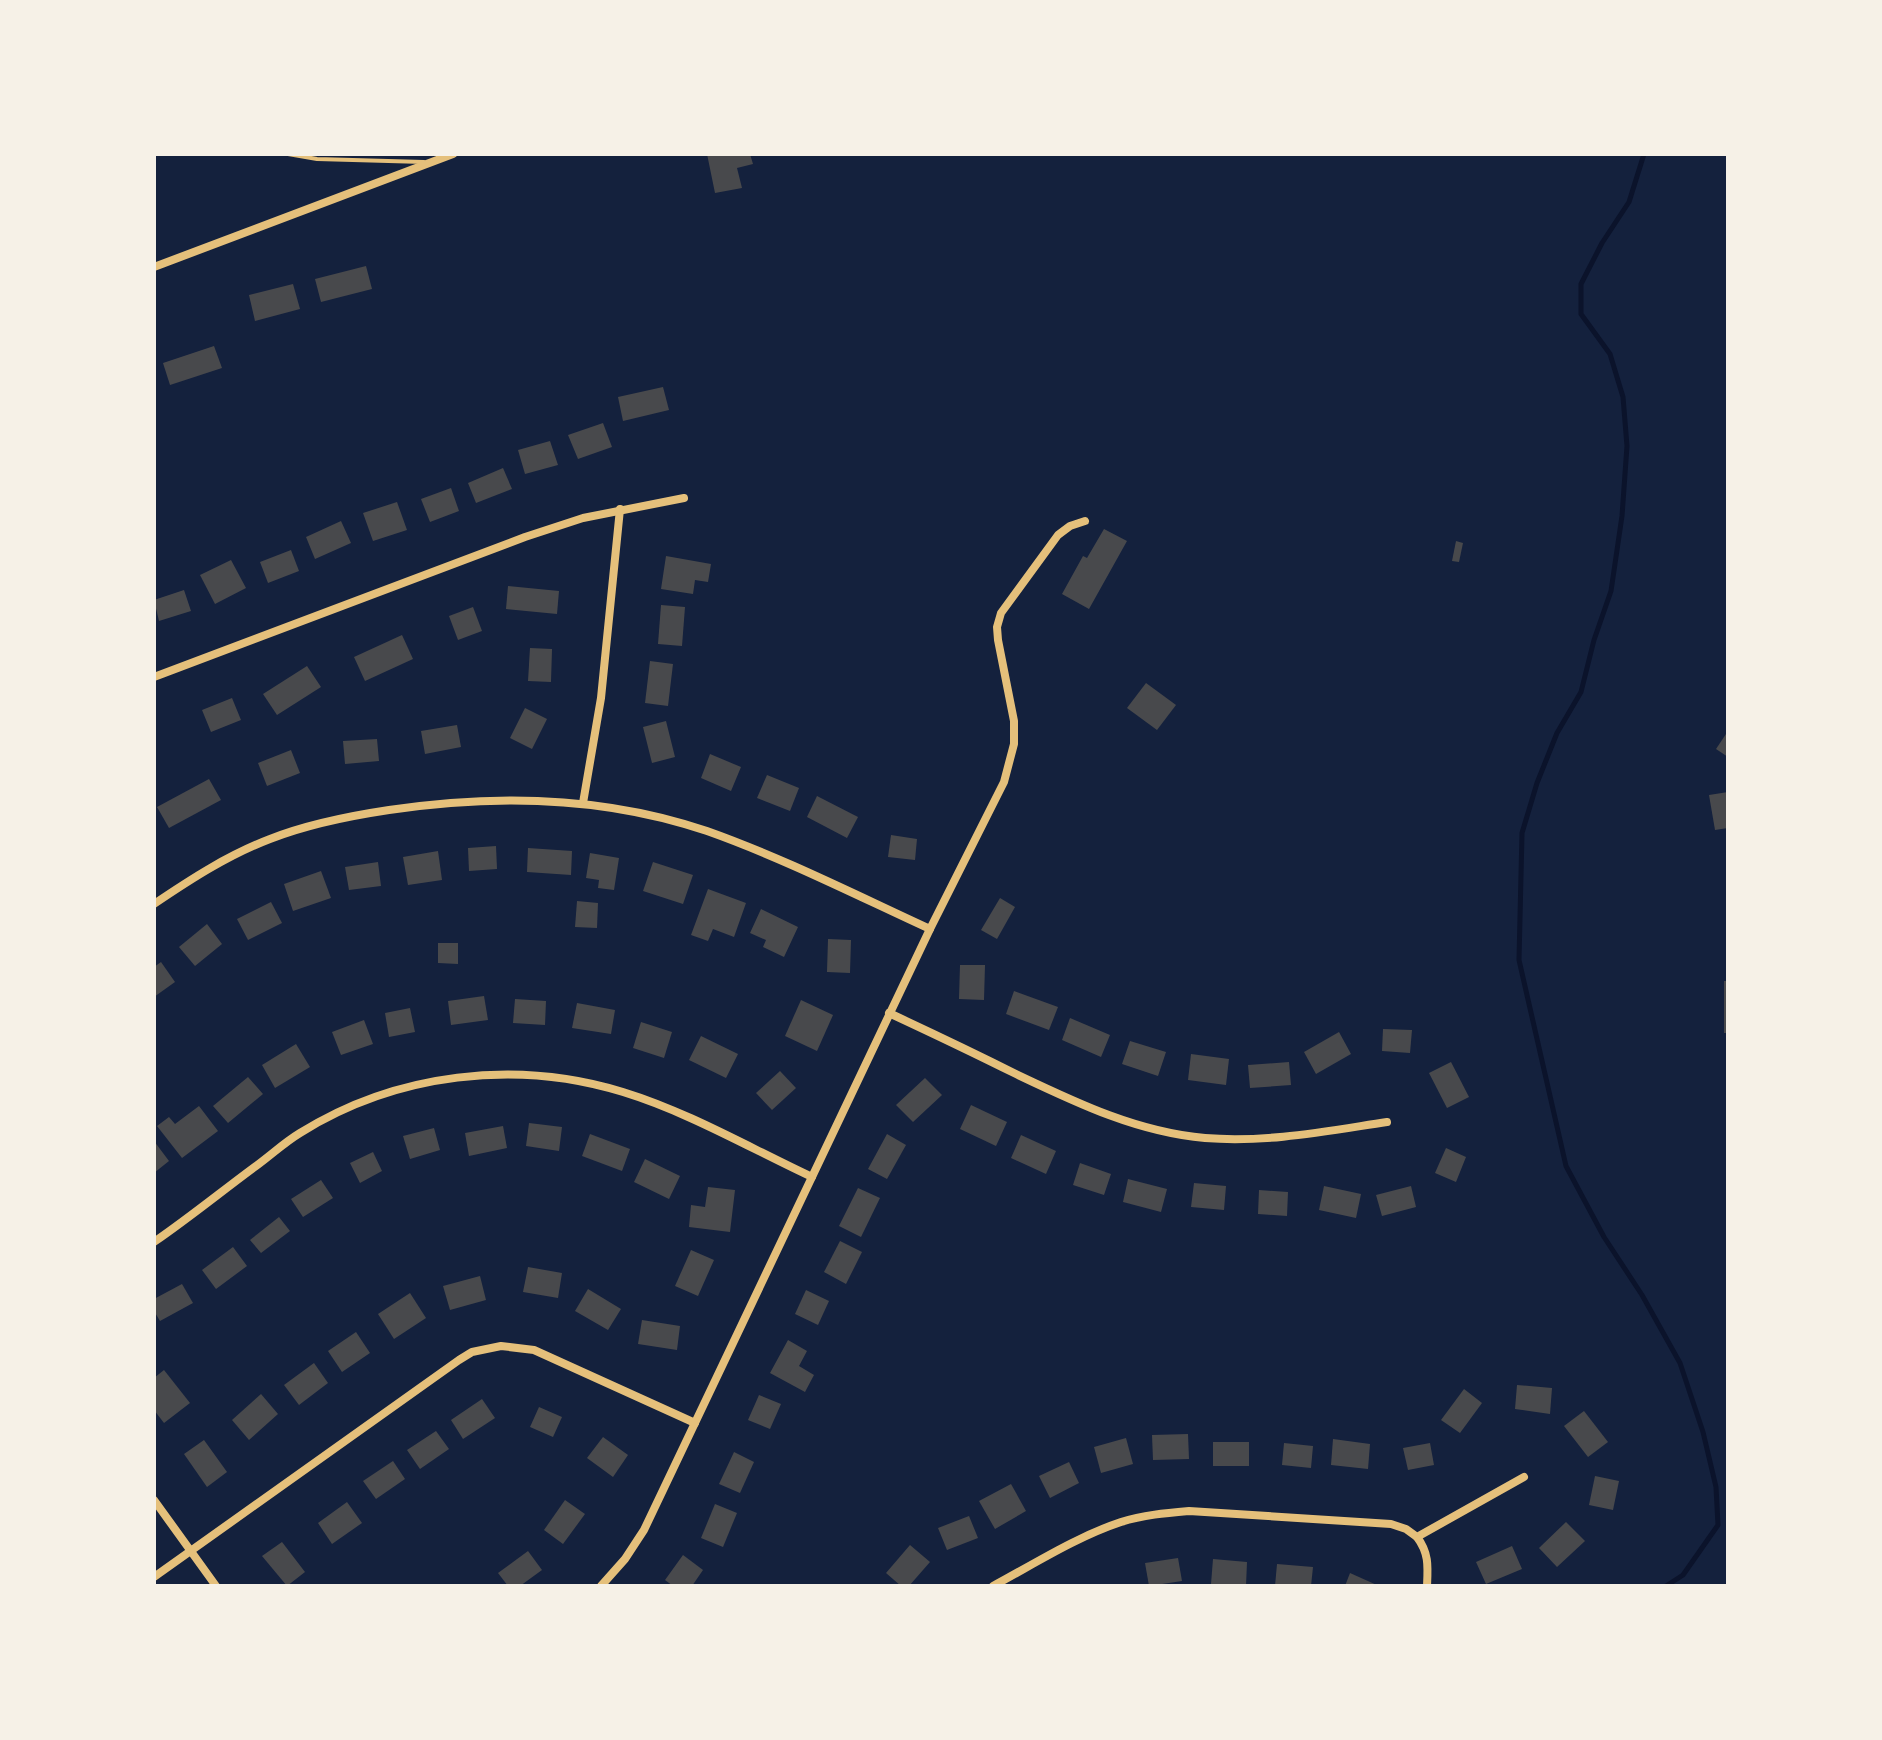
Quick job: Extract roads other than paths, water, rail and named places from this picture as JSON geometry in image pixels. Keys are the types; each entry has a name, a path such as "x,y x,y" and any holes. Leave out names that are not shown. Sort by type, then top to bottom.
{"street":[{"path":"154,267 453,154"},
{"path":"154,677 525,537 620,509 684,498"},
{"path":"583,803 601,698 620,509"},
{"path":"601,1586 625,1559 644,1530 1010,765 1014,721 998,640 997,627 1001,613 1058,535 1070,526 1085,521"},
{"path":"154,904 231,856 271,838 314,825 358,815 485,800 583,803 704,830 755,849 930,929"},
{"path":"889,1013 1081,1105 1172,1134 1258,1139 1387,1122"},
{"path":"154,1242 299,1133 349,1107 387,1093 458,1077 499,1074 541,1076 623,1092 663,1106 812,1177"},
{"path":"154,1577 459,1360 486,1348 510,1346 534,1350 695,1423"},
{"path":"1417,1537 1524,1477"},
{"path":"154,1500 216,1586"},
{"path":"993,1586 1091,1534 1122,1522 1155,1514 1203,1511 1391,1524 1406,1529 1417,1537 1426,1552 1429,1562 1427,1586"}],"lane":[{"path":"288,154 317,159 430,162"}],"waterway":[{"path":"1644,154 1629,202 1602,243 1581,284 1581,314 1610,354 1623,397 1627,446 1622,516 1611,591 1581,692 1557,733 1522,833 1519,960 1566,1166 1604,1237 1642,1295 1680,1363 1703,1432 1716,1487 1718,1525 1683,1575 1666,1586"}]}
